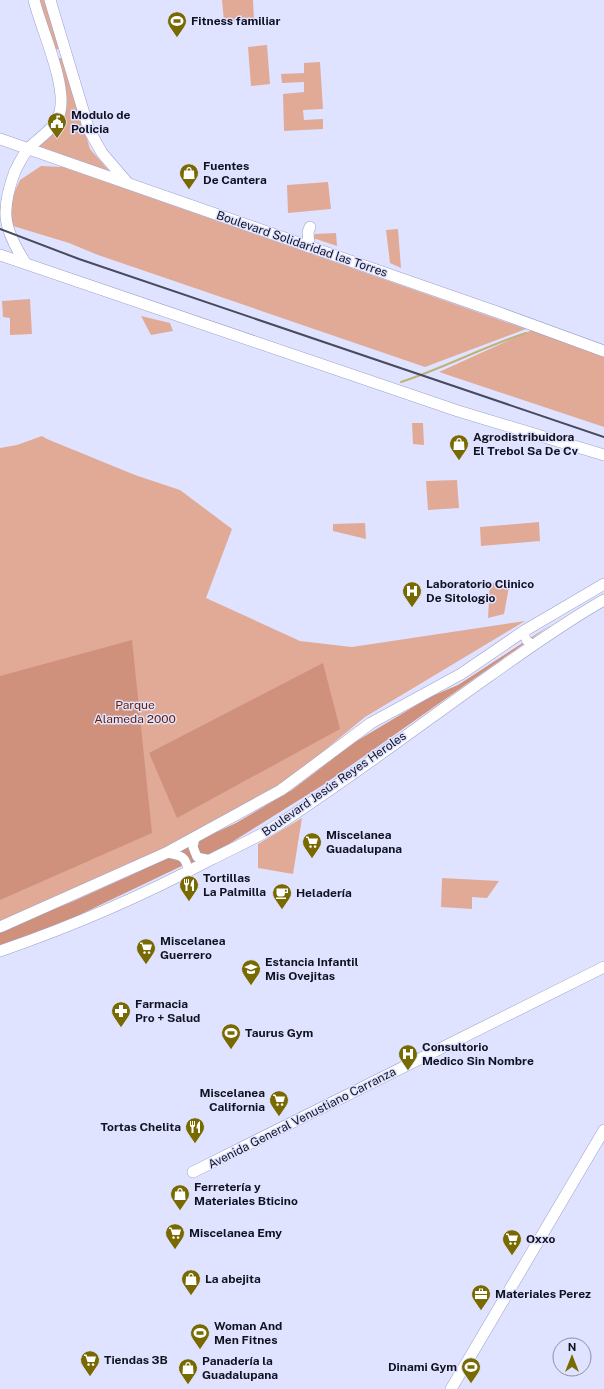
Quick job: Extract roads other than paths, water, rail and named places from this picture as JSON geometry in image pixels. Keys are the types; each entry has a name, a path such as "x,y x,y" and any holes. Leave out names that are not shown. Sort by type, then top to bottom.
{"main road":[{"path":"26,264 8,234 3,210 5,196 12,178 28,148 50,130 60,111 60,88 34,0"},
{"path":"50,0 92,136 108,162 127,183"},
{"path":"50,53 59,53 66,50"},
{"name":"Boulevard Solidaridad las Torres","path":"0,139 503,314 604,351"},
{"path":"309,247 308,232 310,228"},
{"path":"0,255 458,411 604,454"},
{"name":"Boulevard Jesús Reyes Heroles","path":"0,927 166,853 281,790 371,723 460,674 524,630 604,584"},
{"name":"Boulevard Jesús Reyes Heroles","path":"0,951 57,932 188,873 261,835 279,824 574,616 604,600"},
{"name":"Avenida General Venustiano Carranza","path":"193,1172 604,967"},
{"path":"452,1389 604,1130"}],"street":[{"path":"524,630 526,640 533,645"},
{"path":"195,838 193,846 197,857 211,860"},
{"path":"166,853 178,854 184,857 187,864 188,873"}],"waterway":[{"path":"401,382 526,333"}],"railway":[{"path":"0,229 79,259 604,437"}],"place":[{"name":"Fitness familiar","path":"177,38"},
{"name":"Modulo de Policia","path":"57,139"},
{"name":"Fuentes De Cantera","path":"189,190"},
{"name":"Agrodistribuidora El Trebol Sa De Cv","path":"459,461"},
{"name":"Laboratorio Clinico De Sitologio","path":"412,608"},
{"name":"Miscelanea Guadalupana","path":"312,859"},
{"name":"Tortillas La Palmilla","path":"189,902"},
{"name":"Heladería","path":"282,910"},
{"name":"Miscelanea Guerrero","path":"146,965"},
{"name":"Estancia Infantil Mis Ovejitas","path":"251,986"},
{"name":"Farmacia Pro + Salud","path":"121,1028"},
{"name":"Taurus Gym","path":"231,1050"},
{"name":"Consultorio Medico Sin Nombre","path":"408,1071"},
{"name":"Miscelanea California","path":"279,1117"},
{"name":"Tortas Chelita","path":"195,1144"},
{"name":"Ferretería y Materiales Bticino","path":"180,1211"},
{"name":"Miscelanea Emy","path":"175,1250"},
{"name":"Oxxo","path":"512,1256"},
{"name":"La abejita","path":"191,1296"},
{"name":"Materiales Perez","path":"481,1311"},
{"name":"Woman And Men Fitnes","path":"200,1350"},
{"name":"Tiendas 3B","path":"90,1377"},
{"name":"Dinami Gym","path":"471,1384"},
{"name":"Panadería la Guadalupana","path":"188,1385"}],"park label":[{"name":"Parque Alameda 2000","path":"135,712"}]}
